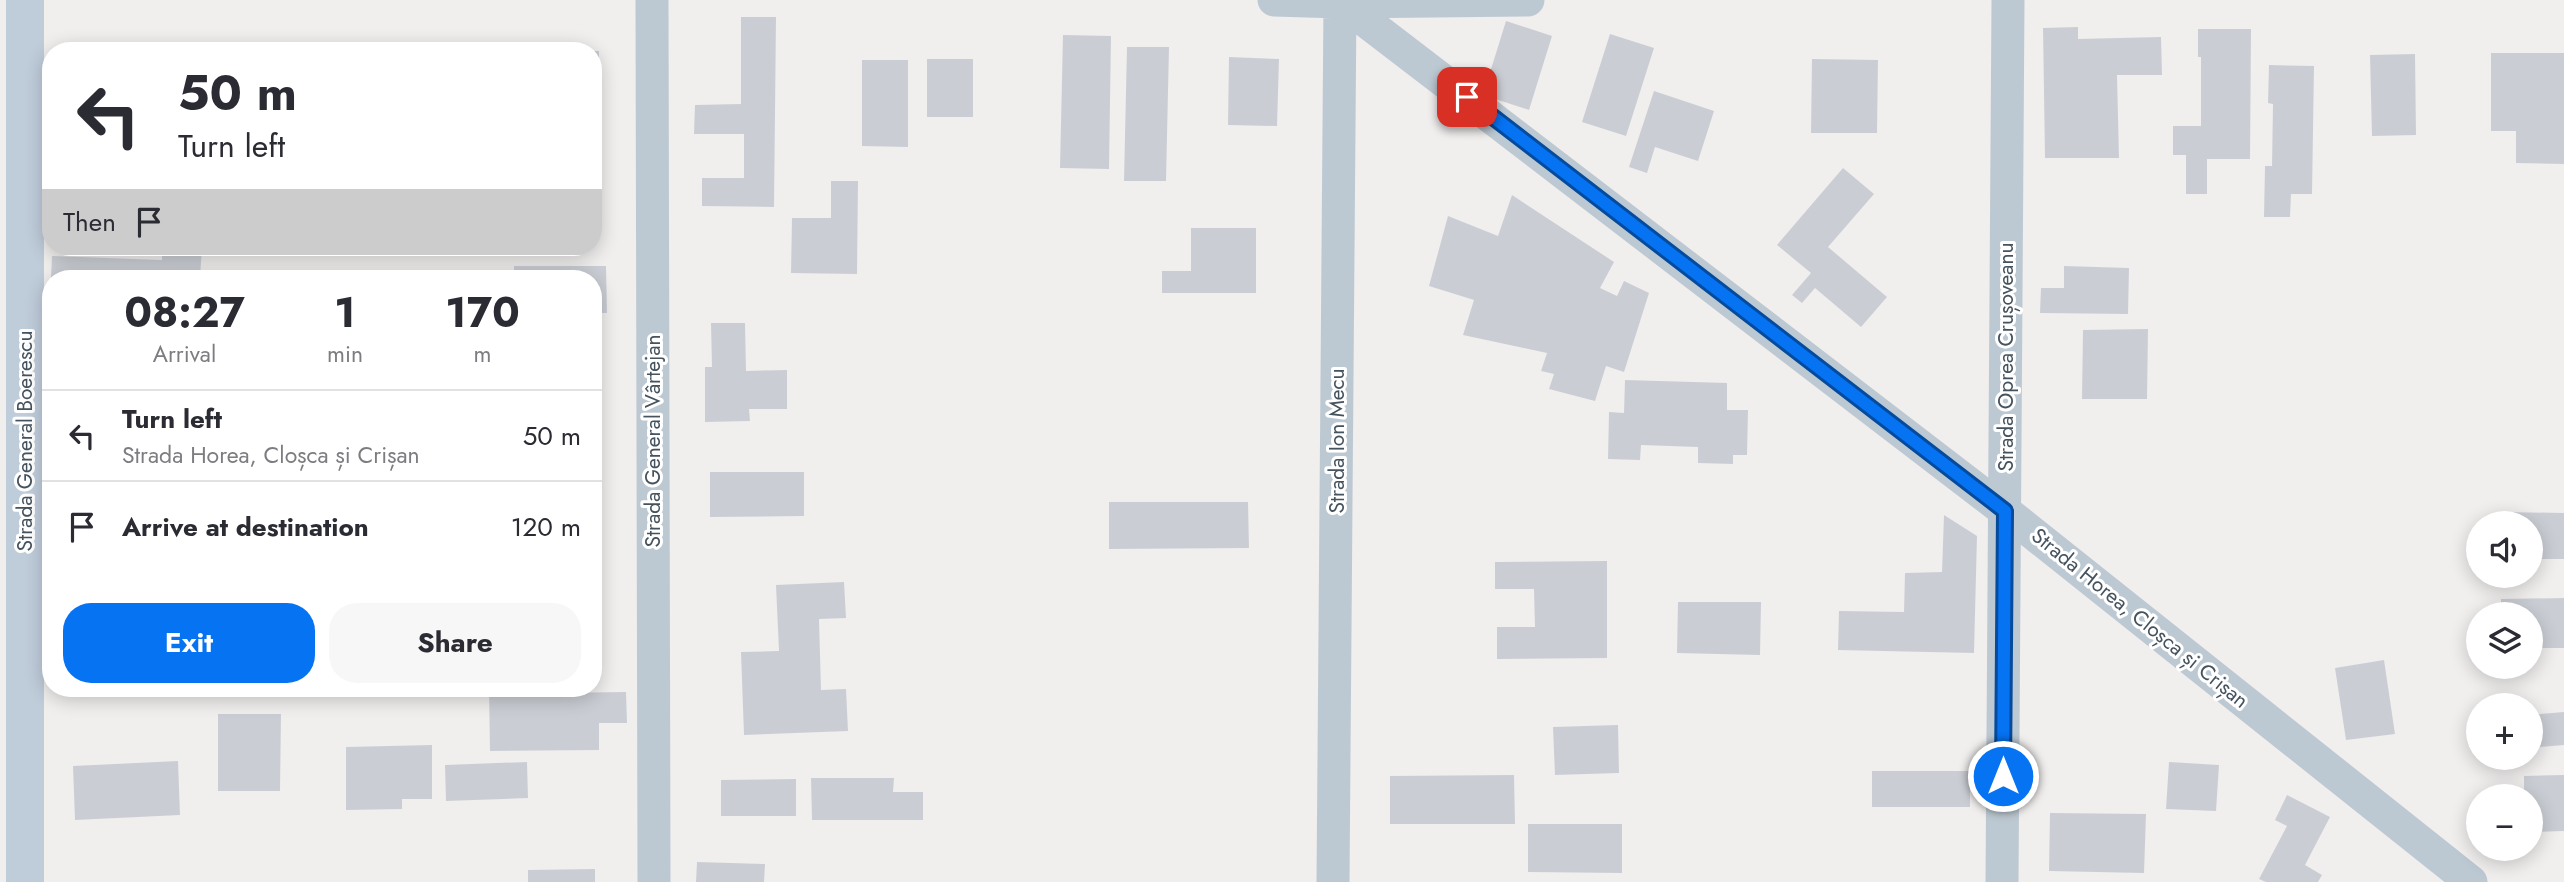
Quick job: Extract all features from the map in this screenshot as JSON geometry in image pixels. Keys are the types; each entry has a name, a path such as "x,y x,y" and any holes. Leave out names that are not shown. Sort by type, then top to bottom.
{"street":[{"name":"Strada General Boerescu","path":"25,0 25,882"},
{"name":"Strada General Vârtejan","path":"652,0 654,882"},
{"path":"1274,0 1528,0"},
{"name":"Strada Oprea Crușoveanu","path":"2002,882 2008,0"},
{"name":"Strada Horea, Cloșca și Crișan","path":"1340,1 2005,511 2471,882"},
{"name":"Strada Ion Mecu","path":"1333,882 1340,1"}],"building":[{"path":"741,17 776,17 774,207 702,206 702,178 744,178 744,134 694,134 695,105 741,104"},
{"path":"1506,21 1552,36 1529,110 1483,95"},
{"path":"2078,27 2078,39 2161,37 2162,75 2117,75 2119,158 2045,158 2043,28"},
{"path":"2198,29 2251,29 2250,159 2207,159 2207,194 2186,194 2186,155 2173,155 2173,126 2201,126 2201,57 2198,57"},
{"path":"1610,34 1654,48 1626,136 1582,122"},
{"path":"1063,35 1111,36 1109,169 1060,168"},
{"path":"1127,47 1169,47 1166,181 1124,181"},
{"path":"2491,53 2564,53 2564,164 2516,163 2516,131 2491,131"},
{"path":"2415,54 2416,135 2372,136 2370,55"},
{"path":"1229,57 1279,59 1277,126 1228,125"},
{"path":"927,59 973,59 973,117 927,117"},
{"path":"1812,59 1878,60 1877,133 1811,133"},
{"path":"862,60 908,60 908,147 862,146"},
{"path":"2269,65 2314,66 2312,194 2291,194 2290,217 2264,217 2265,166 2272,166 2273,104 2268,103"},
{"path":"1654,91 1714,111 1698,161 1655,147 1647,173 1629,167"},
{"path":"1843,168 1874,194 1828,247 1887,297 1861,327 1815,288 1802,303 1792,295 1811,273 1777,245"},
{"path":"831,181 858,181 857,274 791,273 792,218 831,218"},
{"path":"1512,195 1614,262 1600,288 1617,296 1624,281 1649,293 1624,372 1606,366 1595,401 1549,389 1554,374 1541,371 1547,353 1463,335 1474,300 1429,286 1448,216 1498,236"},
{"path":"1191,228 1256,228 1256,293 1162,293 1162,271 1191,271"},
{"path":"52,256 162,260 162,256 201,256 201,270 51,270"},
{"path":"514,266 606,266 607,313 602,313 602,270 514,270"},
{"path":"2064,266 2129,268 2128,314 2040,313 2041,288 2064,288"},
{"path":"711,323 745,323 746,371 787,370 787,409 749,409 750,421 705,422 705,367 712,367"},
{"path":"2148,329 2147,399 2082,399 2083,330"},
{"path":"1625,380 1727,383 1727,410 1748,410 1747,455 1733,455 1733,464 1698,463 1698,447 1641,445 1640,460 1608,459 1609,412 1624,413"},
{"path":"710,472 804,472 804,516 710,517"},
{"path":"1109,502 1248,502 1249,548 1109,549"},
{"path":"2543,513 2564,513 2564,559 2543,559"},
{"path":"1944,515 1977,536 1974,653 1838,650 1839,611 1904,612 1905,573 1942,572"},
{"path":"1607,561 1607,658 1497,659 1497,627 1535,627 1534,589 1495,589 1495,562"},
{"path":"844,582 846,618 819,619 821,690 846,689 848,731 744,735 741,652 779,651 776,585"},
{"path":"2564,598 2564,648 2543,648 2543,602 2501,602 2501,599"},
{"path":"1678,602 1761,602 1760,655 1677,653"},
{"path":"2384,660 2395,734 2346,740 2335,668"},
{"path":"602,692 626,692 627,723 599,723 599,750 490,751 489,697 602,697"},
{"path":"2564,712 2564,745 2543,747 2543,714"},
{"path":"218,714 281,714 280,791 218,791"},
{"path":"1618,725 1619,773 1555,775 1553,727"},
{"path":"432,745 432,799 402,799 402,809 346,810 346,747"},
{"path":"178,761 180,815 75,820 73,766"},
{"path":"527,762 528,798 446,801 445,765"},
{"path":"2169,762 2219,765 2216,811 2166,809"},
{"path":"1872,771 1970,771 1970,807 1872,807"},
{"path":"1514,775 1515,824 1390,824 1390,776"},
{"path":"2564,775 2564,831 2543,832 2543,784 2524,784 2524,776"},
{"path":"811,778 894,778 893,792 923,792 923,820 812,820"},
{"path":"796,779 796,816 721,816 721,780"},
{"path":"2287,795 2330,817 2305,865 2322,875 2318,882 2266,882 2259,879 2287,826 2275,820"},
{"path":"2050,813 2146,814 2144,873 2049,871"},
{"path":"1528,824 1622,824 1622,873 1528,872"},
{"path":"697,862 765,864 764,882 696,882"},
{"path":"595,869 595,882 528,882 528,870"}],"route":[{"path":"1467,97 2005,511 2003,776"}]}
